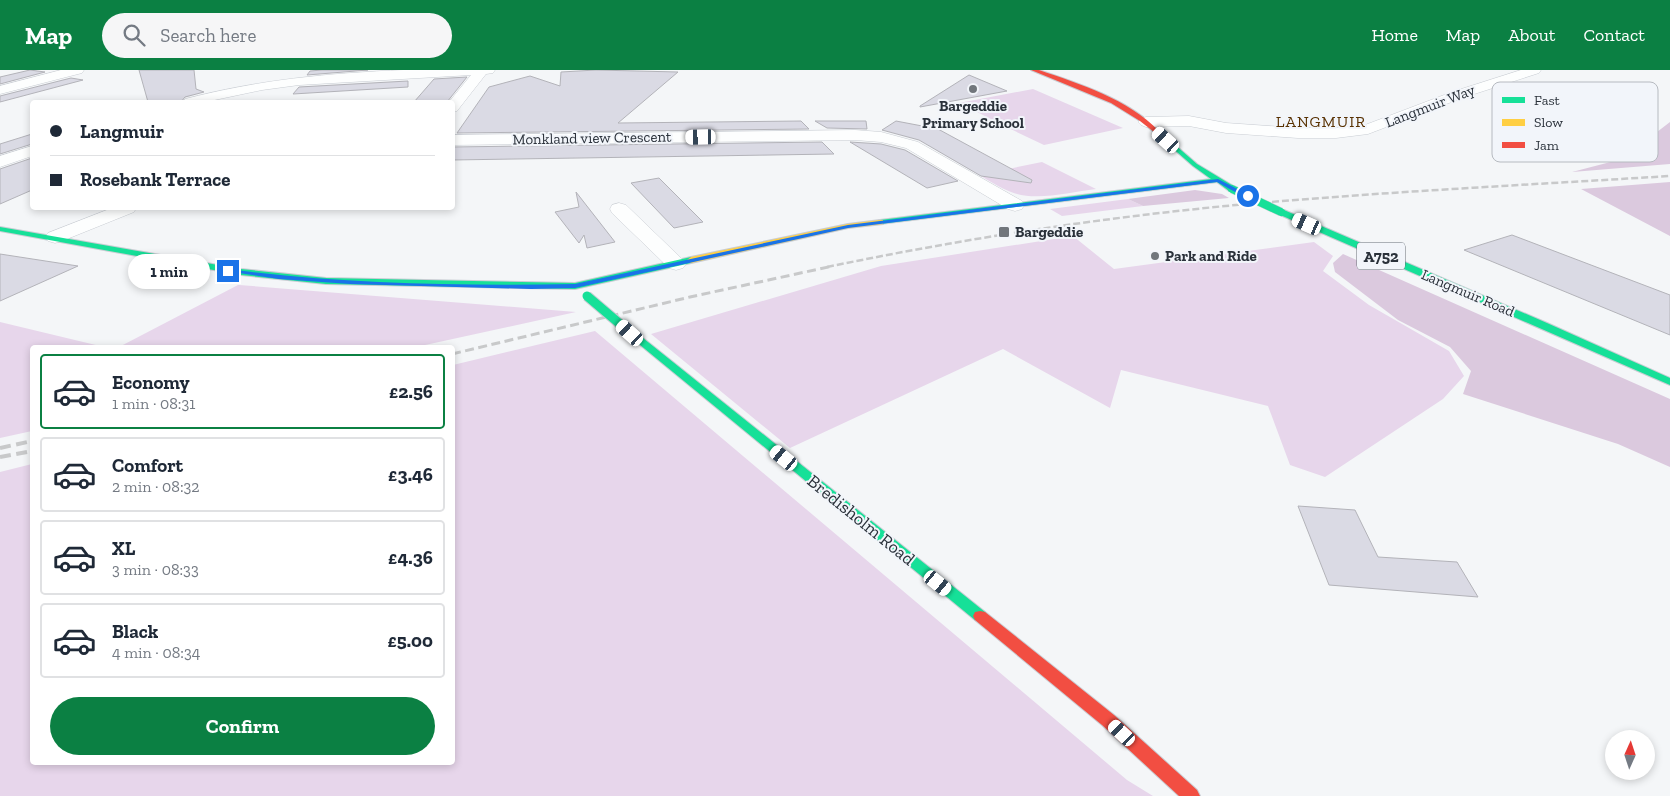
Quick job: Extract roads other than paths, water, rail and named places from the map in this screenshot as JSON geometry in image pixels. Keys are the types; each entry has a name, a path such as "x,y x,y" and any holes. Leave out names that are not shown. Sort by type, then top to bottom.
{"street":[{"path":"0,90 78,70"},
{"path":"455,104 482,70"},
{"path":"199,100 247,89 285,77 488,70"},
{"name":"Langmuir Road","path":"1034,70 1111,100 1146,122 1176,150 1232,188 1281,212 1544,325 1670,382"},
{"name":"Langmuir Way","path":"1497,82 1534,70"},
{"name":"Langmuir Way","path":"1146,122 1189,121 1226,128 1289,133 1368,129 1492,84"},
{"name":"Monkland view Crescent","path":"455,140 855,135 881,137 912,145 1015,205"},
{"path":"0,162 30,153"},
{"path":"0,230 54,237 228,271 279,277 350,282 531,287 575,286 848,226 1218,180"},
{"path":"619,209 676,264"},
{"path":"54,237 122,210"},
{"name":"Bredisholm Road","path":"575,286 1108,720 1191,796"}],"railway":[{"path":"827,267 928,247 1030,230 1184,210 1344,196 1670,176"},
{"path":"455,353 690,297 833,266"},
{"path":"0,448 30,441"},
{"path":"0,457 30,451"}],"place":[{"name":"Bargeddie Primary School","path":"973,89"},
{"name":"Bargeddie","path":"1004,232"},
{"name":"Park and Ride","path":"1155,256"}],"district":[{"name":"LANGMUIR","path":"1321,121"}]}
